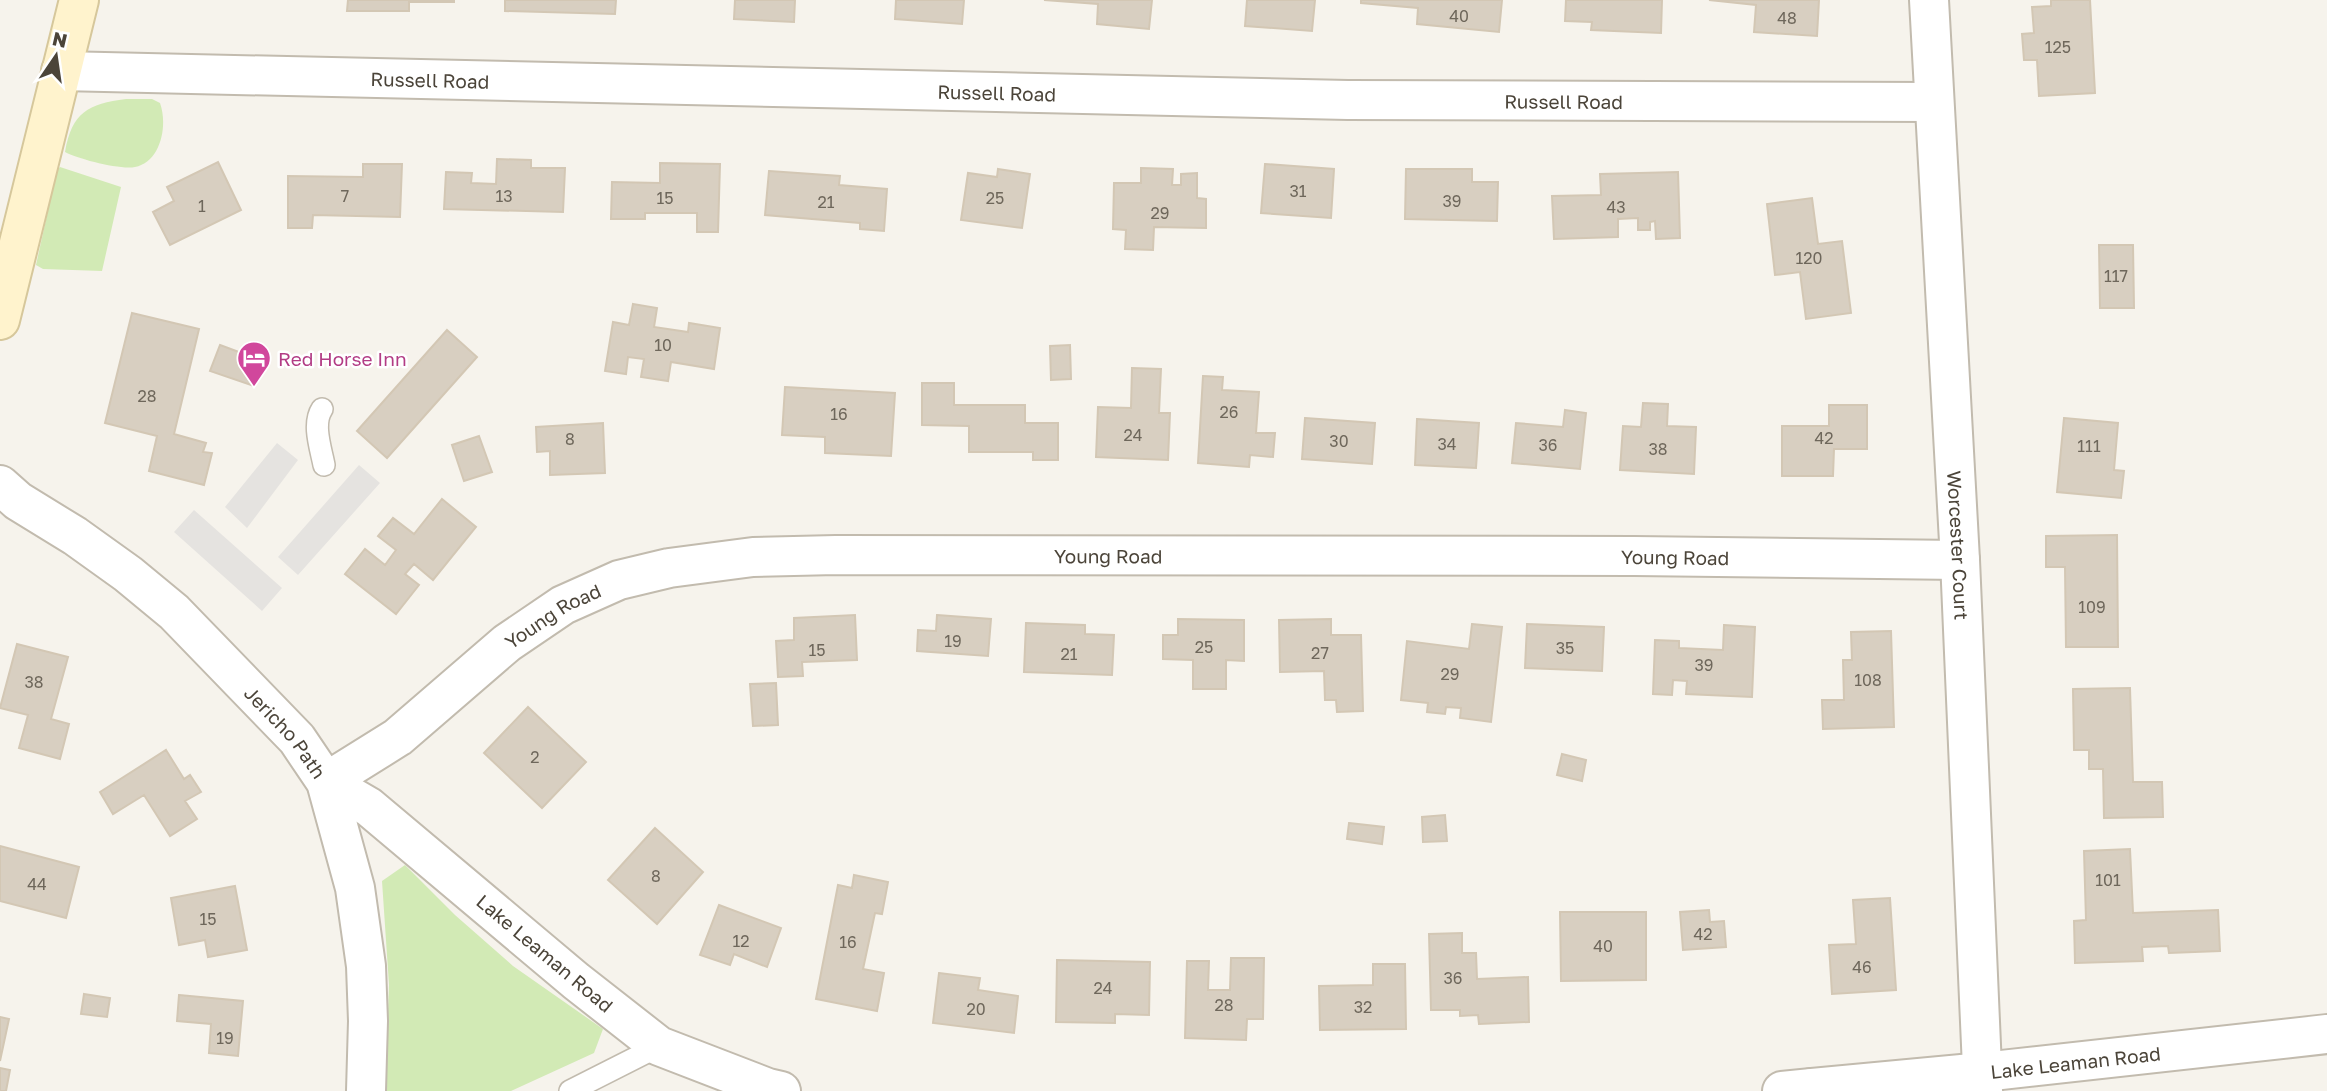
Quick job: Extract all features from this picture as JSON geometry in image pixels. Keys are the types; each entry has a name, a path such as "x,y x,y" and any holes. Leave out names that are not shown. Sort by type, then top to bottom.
{"main road":[{"path":"1,312 79,0"}],"street":[{"name":"Worcester Court","path":"1929,0 1960,560 1983,1082"},
{"name":"Russell Road","path":"61,71 1334,99 1934,102"},
{"name":"Jericho Path","path":"0,485 18,501 75,536 128,574 174,612 297,739 326,782 355,888 366,966 366,1091"},
{"name":"Young Road","path":"326,782 398,737 507,643 563,605 619,580 669,568 753,557 836,555 1634,556 1960,560"},
{"name":"Lake Leaman Road","path":"326,782 369,807 576,981 659,1046 781,1091"},
{"name":"Lake Leaman Road","path":"1802,1090 1983,1082 2327,1034"}],"lane":[{"path":"322,409 317,423 324,465"},
{"path":"570,1091 659,1046"}],"green space":[{"path":"126,99 152,99 160,103 162,132 151,158 144,164 128,168 89,161 65,152 72,128 84,112 101,104"},
{"path":"60,167 121,187 102,271 43,269 36,265 57,170"},
{"path":"405,865 455,915 513,966 603,1029 594,1053 511,1091 385,1091 389,985 382,881"}],"shaded area":[{"path":"277,443 298,460 247,528 225,507"},
{"path":"359,465 380,483 298,575 278,557"},
{"path":"194,510 282,588 262,611 174,532"}],"building":[{"path":"348,0 454,2 409,2 409,11 347,11"},
{"path":"505,0 616,0 615,14 505,11"},
{"path":"735,0 795,0 794,22 734,19"},
{"path":"896,0 964,0 962,24 895,19"},
{"path":"1044,0 1152,0 1149,29 1097,24 1098,4"},
{"path":"1247,0 1315,0 1312,31 1245,26"},
{"path":"1361,0 1502,0 1499,32 1417,24 1418,8 1361,3"},
{"path":"1566,0 1662,0 1661,33 1591,30 1592,22 1565,21"},
{"path":"1709,0 1819,0 1817,36 1754,32 1756,5"},
{"path":"2051,0 2090,0 2095,93 2039,96 2037,60 2024,60 2022,34 2034,33 2032,7 2051,6"},
{"path":"497,159 531,160 531,168 565,168 563,212 444,209 446,172 472,173 471,183 496,184"},
{"path":"218,162 241,210 170,245 153,212 174,201 167,187"},
{"path":"660,163 720,164 718,232 697,232 697,213 645,213 645,219 611,219 612,182 660,183"},
{"path":"363,164 402,164 400,217 313,215 312,228 288,228 288,176 363,177"},
{"path":"1265,164 1334,169 1331,218 1261,213"},
{"path":"1141,168 1173,169 1172,185 1181,185 1181,174 1197,173 1197,198 1206,199 1206,228 1154,227 1153,250 1125,249 1126,230 1113,229 1114,183 1141,183"},
{"path":"998,169 1030,174 1022,228 961,220 968,173 997,177"},
{"path":"1406,169 1472,169 1472,182 1498,182 1497,221 1405,219"},
{"path":"769,171 840,176 839,185 887,189 884,231 860,229 860,223 765,215"},
{"path":"1678,172 1680,238 1656,239 1655,221 1650,222 1650,230 1638,230 1638,218 1618,219 1618,237 1554,239 1552,196 1601,195 1600,174"},
{"path":"1812,198 1818,244 1842,241 1851,313 1806,319 1800,272 1775,275 1767,204"},
{"path":"2099,245 2133,245 2134,308 2100,308"},
{"path":"633,304 657,308 654,327 688,332 689,323 720,328 714,369 671,362 668,381 641,377 644,359 628,357 626,374 605,371 613,322 629,325"},
{"path":"132,313 199,329 174,434 206,443 203,452 212,453 204,485 149,471 157,436 105,423"},
{"path":"447,330 477,357 387,458 357,431"},
{"path":"220,345 263,361 254,386 210,371"},
{"path":"1070,345 1071,379 1051,380 1050,346"},
{"path":"1132,368 1161,369 1159,413 1170,413 1168,460 1096,457 1098,407 1131,408"},
{"path":"1203,376 1223,377 1222,390 1259,392 1256,433 1275,433 1273,457 1250,455 1249,467 1198,463"},
{"path":"922,383 954,383 954,405 1025,405 1025,423 1058,423 1058,460 1033,460 1033,452 969,452 969,426 922,425"},
{"path":"785,387 895,393 891,456 825,453 825,437 782,435"},
{"path":"1643,403 1668,404 1667,426 1696,427 1694,474 1620,470 1623,426 1641,427"},
{"path":"1829,405 1867,405 1867,449 1834,449 1833,476 1782,476 1782,426 1829,426"},
{"path":"1565,410 1586,413 1580,469 1512,463 1516,423 1563,427"},
{"path":"1305,418 1375,423 1372,464 1302,459"},
{"path":"2064,418 2118,423 2114,470 2124,471 2121,498 2057,492"},
{"path":"1417,419 1479,423 1476,468 1415,465"},
{"path":"603,423 605,473 550,475 550,451 537,452 536,427"},
{"path":"479,436 492,472 464,481 452,445"},
{"path":"442,499 476,527 433,580 414,564 405,574 419,585 396,614 345,574 365,549 385,565 396,550 378,536 393,518 414,534"},
{"path":"2117,535 2118,647 2066,647 2065,567 2046,567 2046,536"},
{"path":"855,615 857,660 802,662 803,676 778,677 776,641 794,640 794,618"},
{"path":"937,615 991,619 988,656 917,651 918,630 936,631"},
{"path":"1178,619 1244,620 1244,661 1226,660 1226,689 1193,689 1193,660 1163,659 1163,635 1178,635"},
{"path":"1331,619 1331,635 1361,635 1363,711 1337,712 1336,700 1325,700 1324,671 1280,672 1279,620"},
{"path":"1026,623 1085,625 1085,634 1114,635 1112,675 1024,672"},
{"path":"1472,624 1502,627 1491,722 1460,718 1461,708 1446,707 1445,714 1427,712 1428,703 1401,700 1407,641 1469,649"},
{"path":"1527,624 1604,627 1602,671 1525,668"},
{"path":"1724,625 1755,627 1752,697 1686,694 1687,681 1673,680 1672,695 1653,694 1655,640 1679,641 1679,648 1723,650"},
{"path":"1891,631 1894,727 1823,729 1822,700 1844,700 1843,660 1852,660 1851,632"},
{"path":"17,644 68,657 51,719 69,724 60,759 19,748 28,715 0,708"},
{"path":"776,683 778,725 753,726 750,684"},
{"path":"2130,688 2133,782 2162,782 2163,817 2104,818 2103,769 2089,769 2089,750 2074,750 2073,689"},
{"path":"528,707 586,762 542,808 484,753"},
{"path":"166,750 184,779 190,775 201,792 185,801 197,819 170,836 144,795 113,814 100,792"},
{"path":"1562,754 1586,760 1582,781 1557,775"},
{"path":"1445,815 1447,841 1423,842 1422,817"},
{"path":"1349,823 1384,827 1382,844 1347,839"},
{"path":"655,828 703,872 657,924 608,880"},
{"path":"0,846 79,867 66,918 0,901"},
{"path":"2130,849 2133,913 2218,910 2220,951 2169,953 2168,946 2142,947 2143,961 2075,963 2074,921 2086,920 2084,851"},
{"path":"854,875 888,882 882,914 875,913 863,969 884,973 877,1011 816,999 838,885 852,888"},
{"path":"235,886 247,950 208,957 205,940 179,945 171,898"},
{"path":"1890,898 1896,990 1832,994 1829,945 1856,944 1853,900"},
{"path":"719,905 781,928 767,967 734,954 730,965 700,955"},
{"path":"1709,910 1710,922 1724,921 1726,947 1683,950 1680,912"},
{"path":"1560,912 1646,912 1646,980 1561,981"},
{"path":"1462,933 1462,953 1476,953 1477,979 1528,977 1529,1022 1479,1024 1478,1015 1460,1016 1460,1010 1431,1010 1429,934"},
{"path":"1231,958 1264,958 1263,1019 1247,1019 1246,1040 1185,1038 1187,961 1209,961 1208,990 1230,990"},
{"path":"1057,960 1150,962 1149,1015 1115,1014 1115,1023 1056,1022"},
{"path":"1373,964 1405,964 1406,1029 1320,1030 1319,986 1373,985"},
{"path":"939,973 980,978 978,990 1018,996 1014,1033 933,1023"},
{"path":"84,994 110,998 107,1017 81,1014"},
{"path":"179,995 243,1001 238,1056 209,1053 211,1024 177,1021"},
{"path":"0,1017 9,1019 0,1061"},
{"path":"0,1068 10,1070 6,1091 0,1091"}],"place":[{"name":"Red Horse Inn","path":"254,388"}]}
